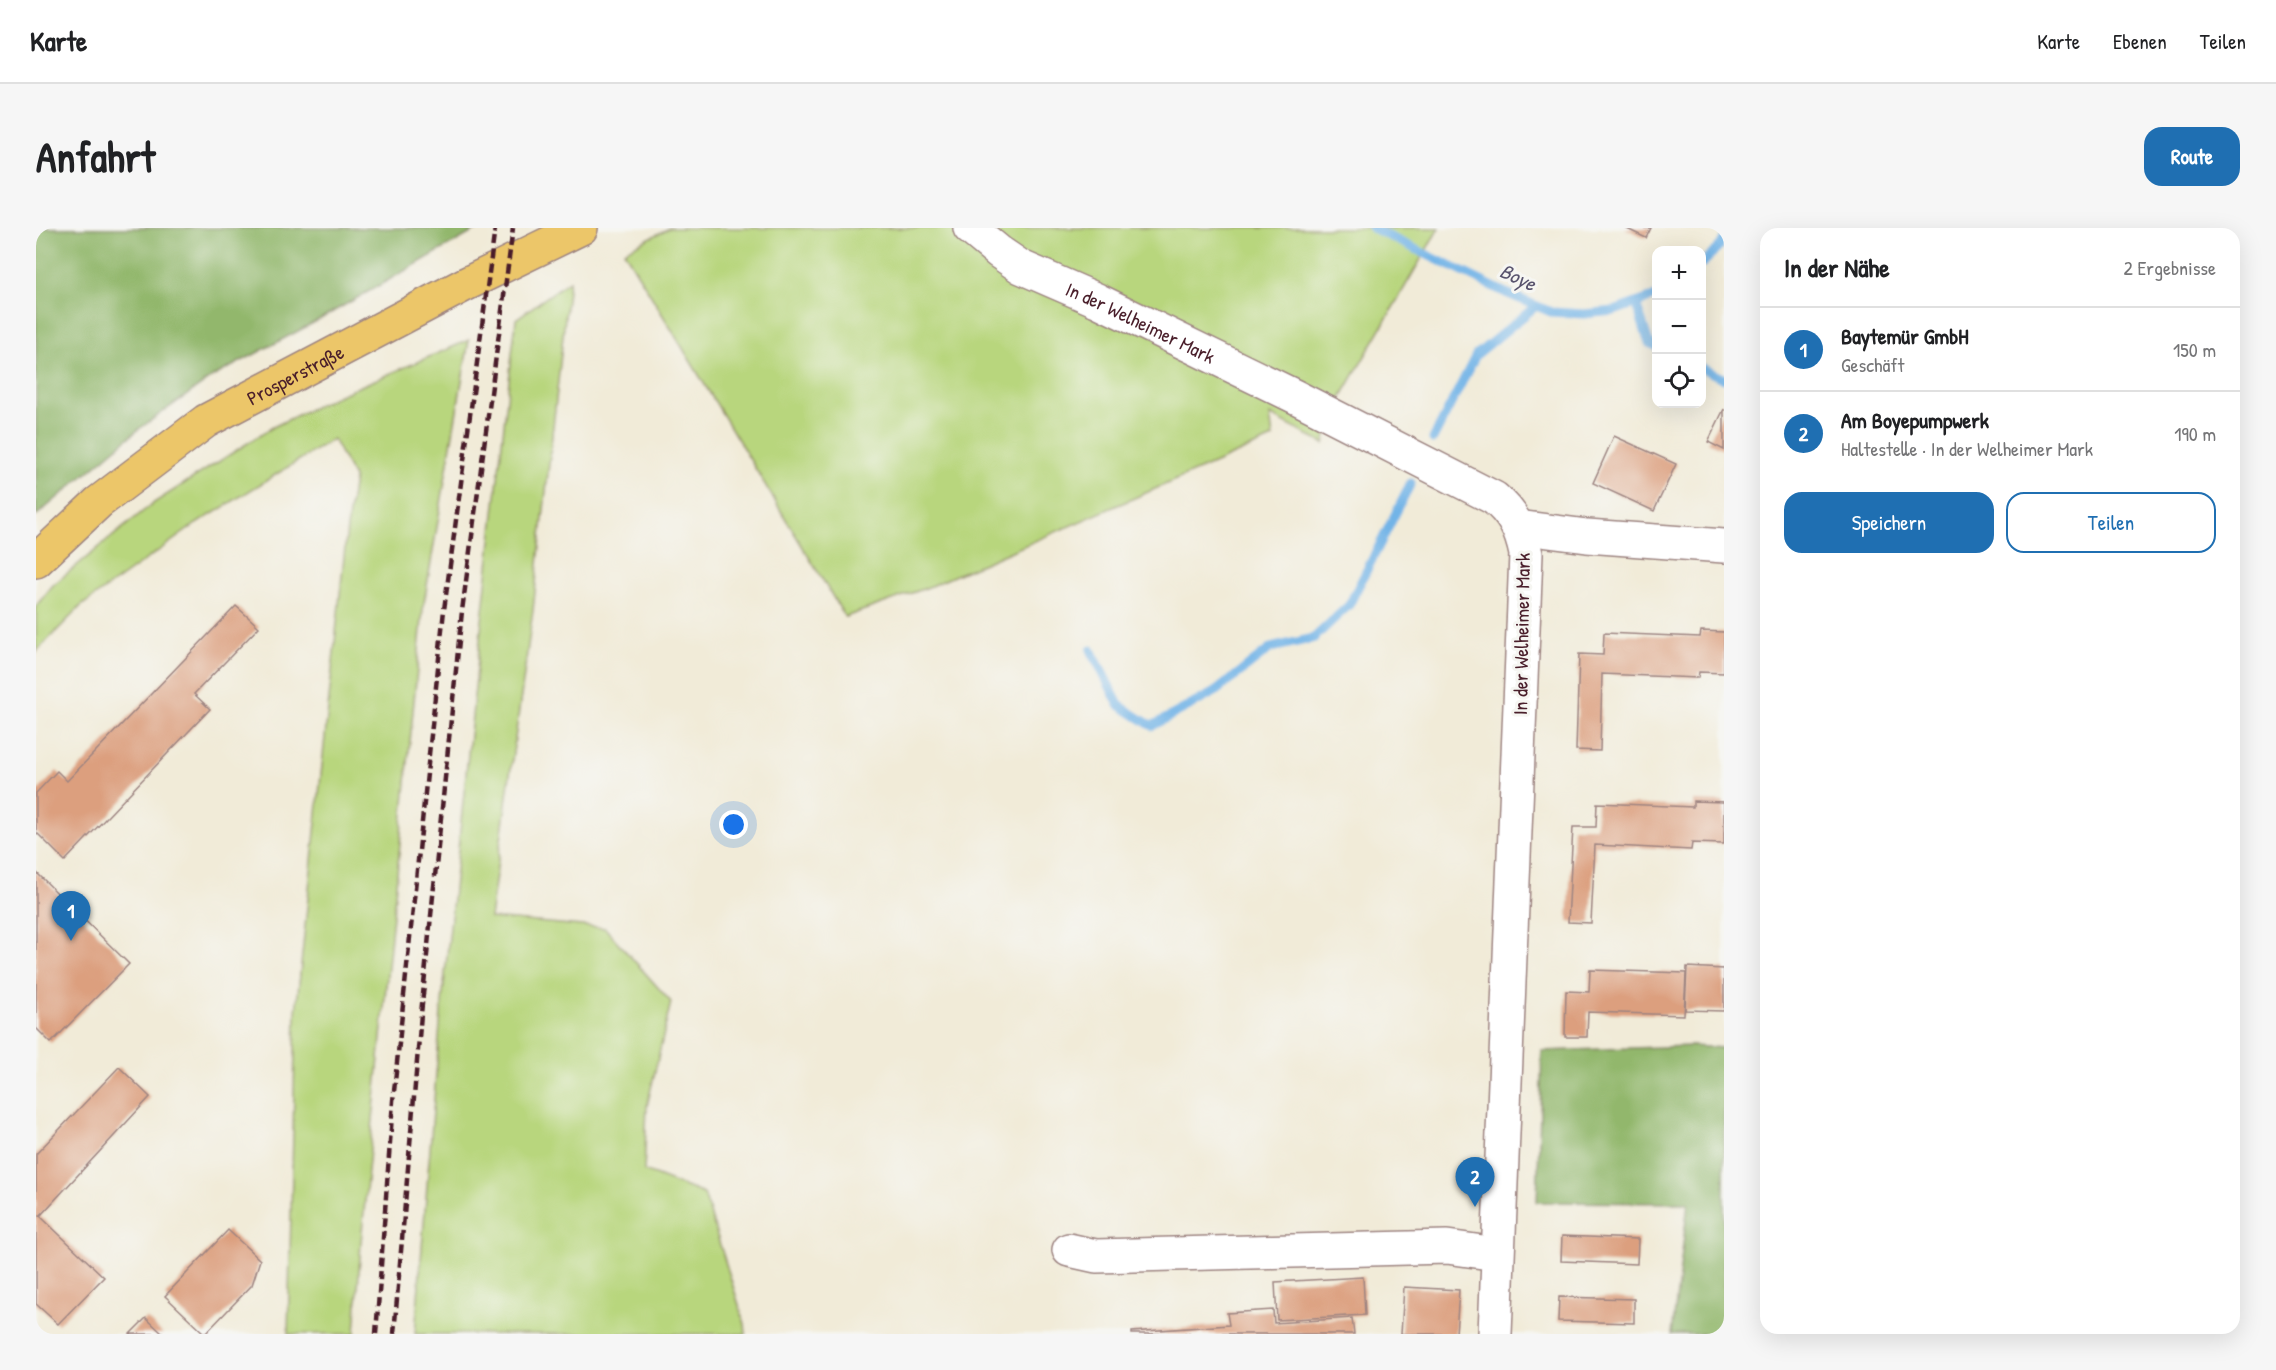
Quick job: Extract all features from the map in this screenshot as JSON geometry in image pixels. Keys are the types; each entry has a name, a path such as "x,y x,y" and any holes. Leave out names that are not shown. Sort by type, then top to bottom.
{"main road":[{"name":"Prosperstraße","path":"36,561 99,502 206,421 466,284 581,228"}],"street":[{"name":"In der Welheimer Mark","path":"970,228 1021,267 1097,300 1294,396 1494,498 1505,507 1518,527 1526,554 1495,1334"},
{"path":"1518,527 1587,536 1724,546"},
{"path":"1069,1250 1096,1256 1447,1247 1497,1254"}],"green space":[{"path":"36,228 480,228 315,322 214,376 139,429 36,516"},
{"path":"669,228 1439,228 1332,413 1324,444 1270,415 1273,438 926,588 845,617 624,251"},
{"path":"569,281 533,610 490,918 605,928 671,1002 647,1106 644,1171 704,1194 745,1324 746,1334 415,1334 441,1013 516,319"},
{"path":"469,340 423,609 361,1242 355,1334 288,1334 296,1012 354,478 333,439 196,524 81,606 36,652 36,606 53,585 152,504 273,427 337,396"},
{"path":"1691,1046 1724,1048 1724,1334 1672,1334 1688,1203 1537,1202 1542,1051"}],"building":[{"path":"1625,228 1651,228 1646,238"},
{"path":"1724,409 1724,450 1708,442"},
{"path":"1614,436 1676,464 1654,511 1593,483"},
{"path":"236,606 259,627 194,694 210,709 65,861 36,832 36,793 57,771 67,781"},
{"path":"1701,631 1724,632 1724,673 1699,672 1698,678 1602,674 1600,751 1576,750 1579,654 1603,655 1604,633 1700,637"},
{"path":"1693,801 1724,802 1724,844 1692,843 1691,850 1595,845 1591,923 1568,922 1573,827 1596,827 1597,803 1693,807"},
{"path":"36,872 129,964 51,1043 36,1028"},
{"path":"1687,967 1724,969 1724,1011 1685,1010"},
{"path":"1590,970 1686,973 1684,1015 1588,1012 1587,1037 1565,1037 1566,991 1589,992"},
{"path":"119,1067 150,1097 40,1216 104,1277 58,1324 36,1304 36,1154"},
{"path":"228,1230 260,1260 252,1285 205,1334 165,1296"},
{"path":"1562,1236 1638,1239 1637,1264 1561,1261"},
{"path":"1363,1277 1365,1315 1277,1320 1275,1282"},
{"path":"1404,1287 1459,1290 1456,1334 1401,1334"},
{"path":"1559,1297 1634,1299 1634,1323 1558,1321"},
{"path":"1273,1310 1274,1323 1352,1318 1354,1334 1132,1334 1132,1332 1229,1325 1227,1313"},
{"path":"146,1318 163,1334 130,1334"}],"waterway":[{"name":"Boye","path":"1372,228 1506,293 1551,312 1584,314 1614,311 1652,297"},
{"name":"Boye","path":"1706,260 1724,239"},
{"path":"1636,303 1649,343 1652,344"},
{"path":"1433,439 1476,355 1536,306"},
{"path":"1706,370 1724,379"},
{"path":"1091,650 1119,705 1152,726 1215,692 1271,648 1314,638 1349,605 1411,483"}],"railway":[{"path":"376,1334 393,1101 444,610 495,228"},
{"path":"394,1334 421,1014 462,611 513,228"}],"place":[{"name":"Baytemür GmbH","path":"71,941"},
{"name":"Am Boyepumpwerk","path":"1475,1207"}]}
